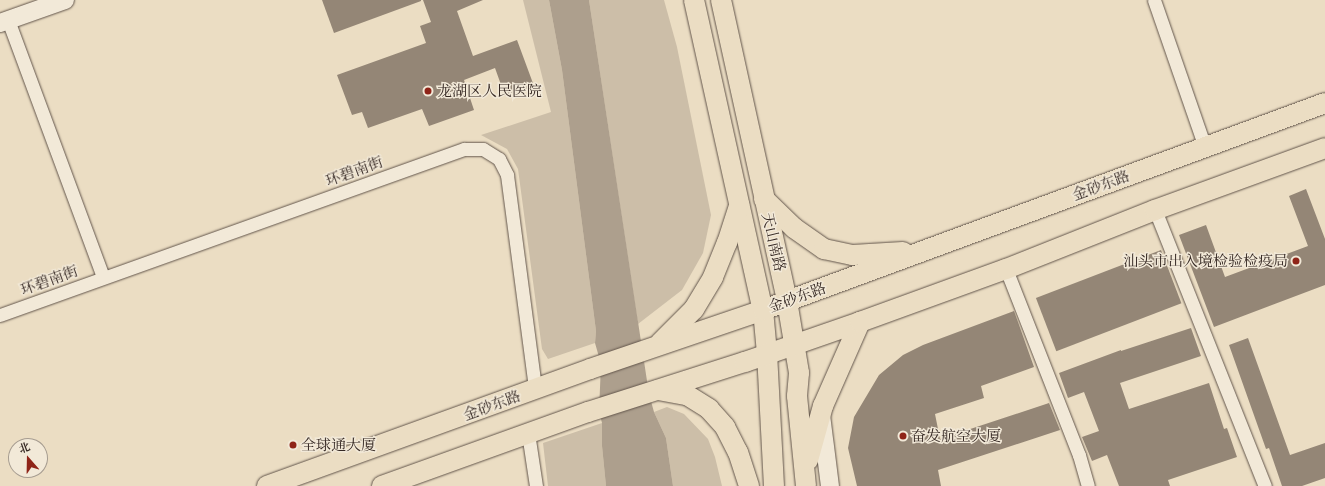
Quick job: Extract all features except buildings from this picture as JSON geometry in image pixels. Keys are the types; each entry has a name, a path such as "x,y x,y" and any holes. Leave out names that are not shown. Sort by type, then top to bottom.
{"main road":[{"path":"4,22 65,0"},
{"name":"天山南路","path":"694,0 763,310 767,353 774,486"},
{"name":"天山南路","path":"721,0 787,301 795,344 799,372 797,396 805,479"},
{"name":"金砂东路","path":"268,486 590,369 763,310 1325,103"},
{"path":"382,486 588,412 656,389 745,362 767,353 860,322 1006,269 1155,210 1325,148"},
{"path":"764,199 794,228 824,249 853,255 927,250"},
{"path":"653,348 694,309 713,277 727,243 739,203"},
{"path":"805,479 821,414 860,322"},
{"path":"656,389 687,395 709,409 725,427 738,452 748,484"},
{"path":"821,414 830,486"}],"street":[{"path":"1154,0 1205,147"},
{"path":"4,22 103,277"},
{"name":"环碧南街","path":"0,315 464,149 483,149 499,159 507,175 535,389"},
{"path":"1155,210 1265,486"},
{"path":"1006,269 1079,455 1088,486"},
{"path":"528,433 536,486"}],"shaded area":[{"path":"523,0 549,0 562,70 596,331 595,343 548,359 542,349 518,169 507,149 481,135 551,112"},
{"path":"549,0 589,0 649,394 654,412 666,438 673,486 606,486 602,446 602,423 599,411 601,364 595,343 596,331 562,70"},
{"path":"589,0 664,0 677,47 711,215 703,253 682,290 638,324"},
{"path":"667,407 684,414 708,439 715,457 722,486 673,486 666,438 654,412"},
{"path":"602,423 602,446 606,486 548,486 543,443"}],"place":[{"name":"龙湖区人民医院","path":"428,91"},
{"name":"汕头市出入境检验检疫局","path":"1296,261"},
{"name":"奋发航空大厦","path":"903,436"},
{"name":"全球通大厦","path":"293,445"}]}
